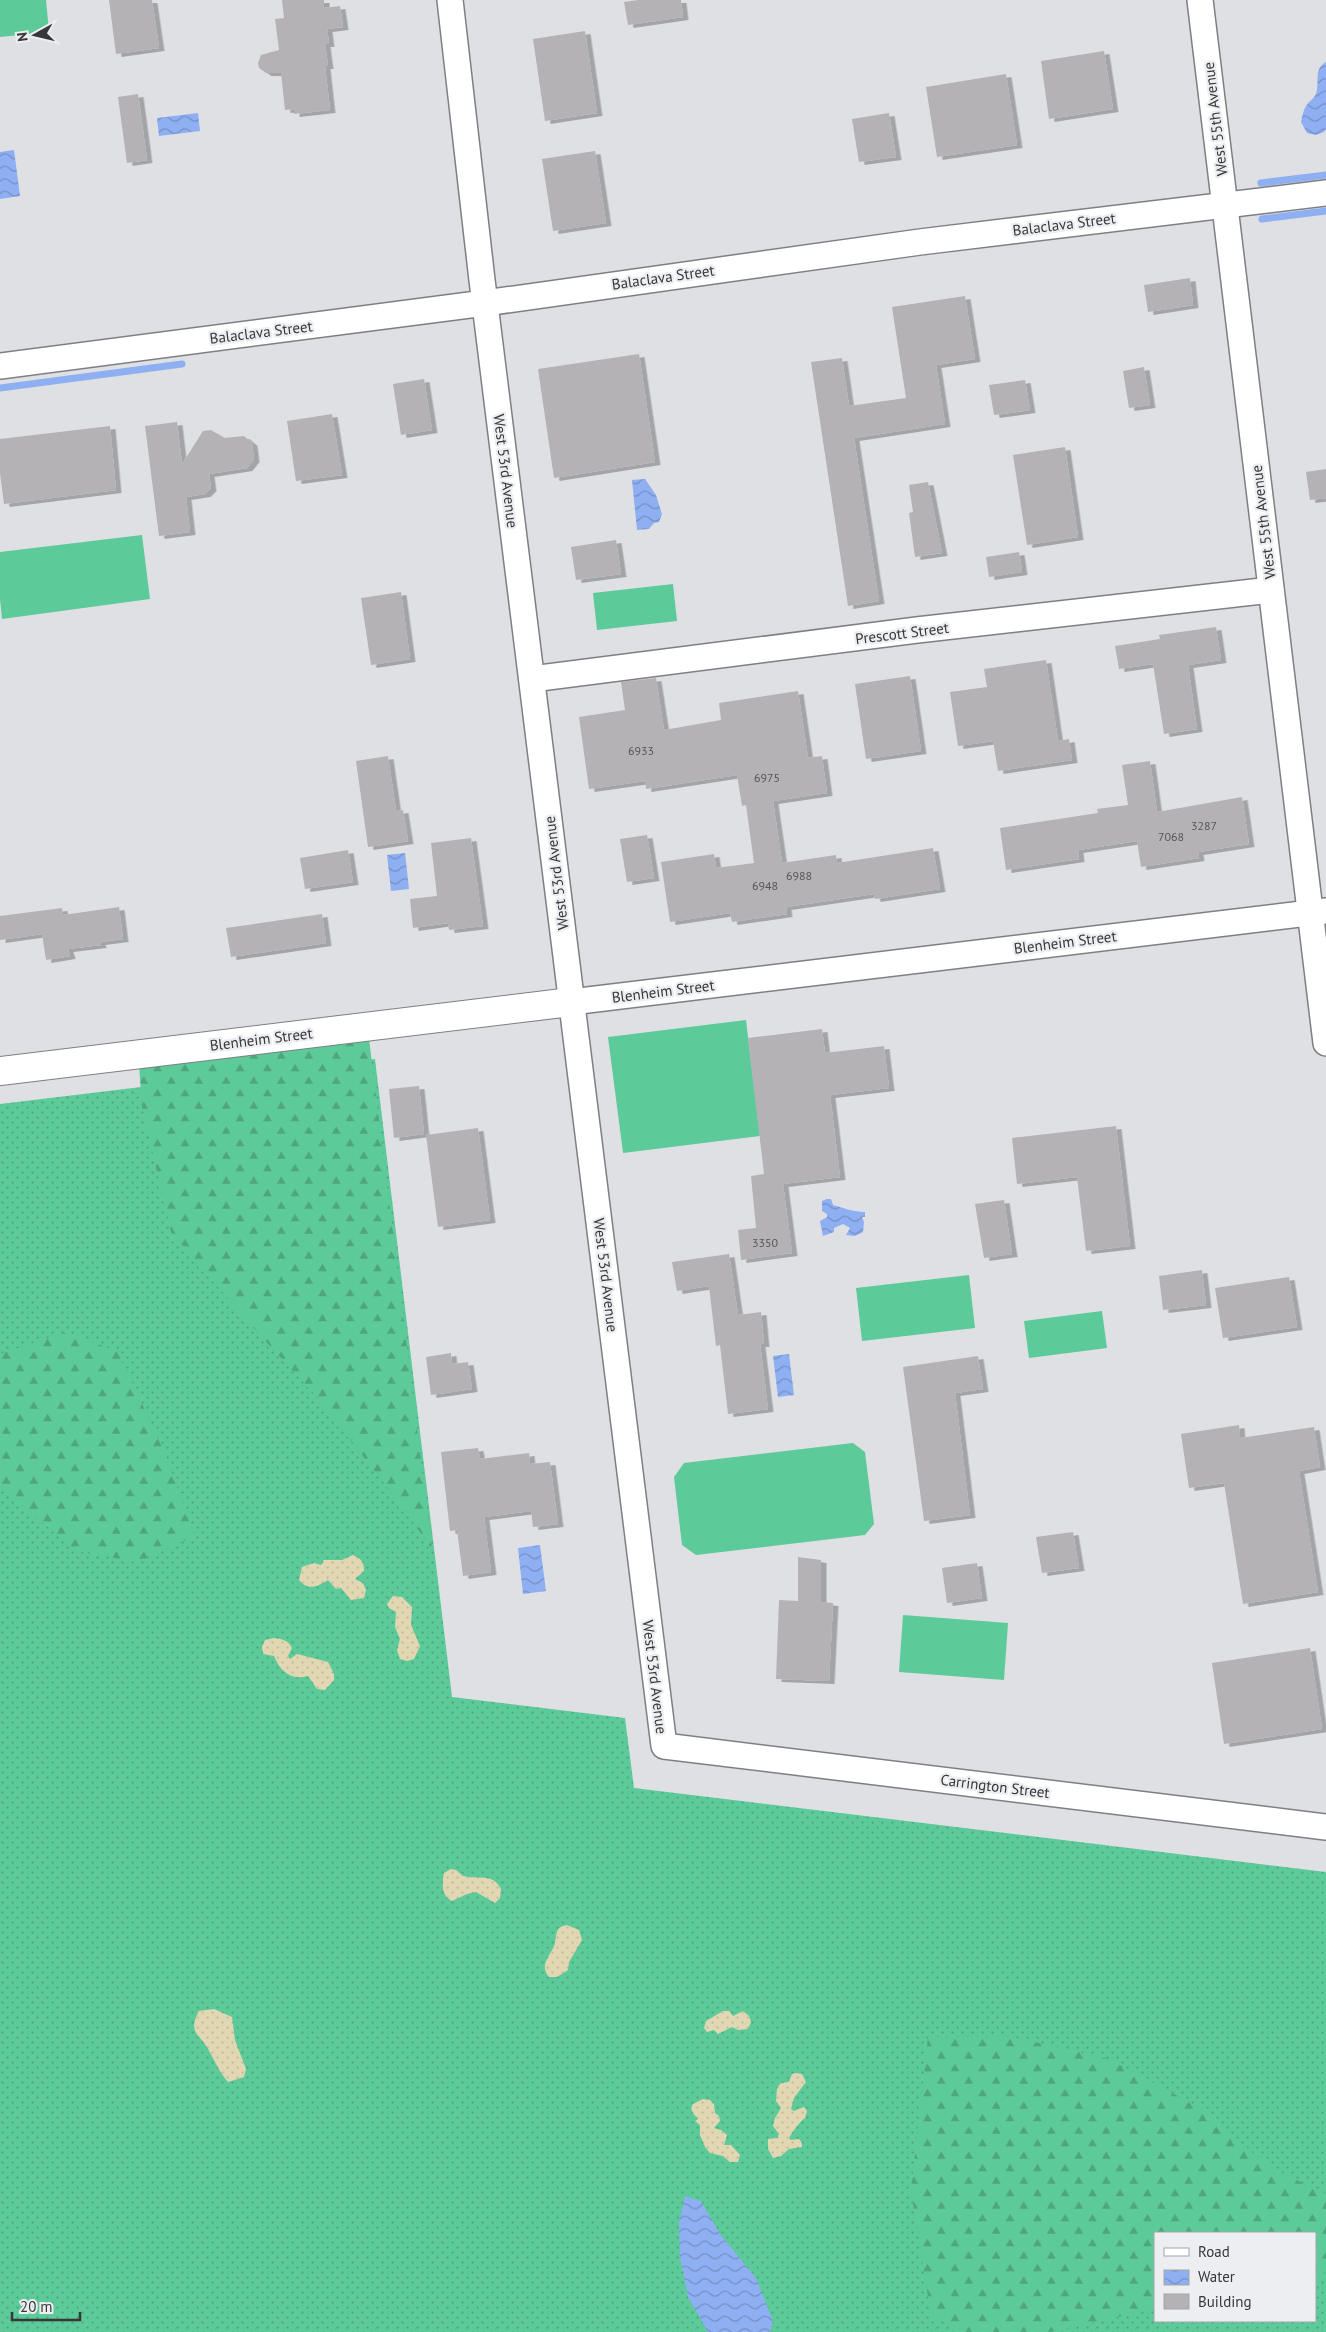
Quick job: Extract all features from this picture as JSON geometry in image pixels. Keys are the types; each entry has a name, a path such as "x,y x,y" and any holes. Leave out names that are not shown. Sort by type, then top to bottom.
{"street":[{"name":"West 53rd Avenue","path":"450,0 485,303 664,1746"},
{"name":"West 55th Avenue","path":"1200,0 1271,590 1318,912 1326,1043"},
{"name":"Balaclava Street","path":"0,366 485,303 920,242 1326,193"},
{"name":"Prescott Street","path":"532,678 917,630 1271,590"},
{"name":"Blenheim Street","path":"0,1071 1318,912"},
{"name":"Carrington Street","path":"664,1746 1326,1827"}],"green space":[{"path":"0,0 46,0 49,32 0,37"},
{"path":"142,535 150,599 2,619 0,552"},
{"path":"673,584 677,621 597,630 593,593"},
{"path":"746,1020 760,1136 623,1153 608,1037"},
{"path":"369,1038 432,1550 405,1510 316,1396 248,1322 171,1232 142,1107 139,1065"},
{"path":"375,1059 452,1697 625,1718 634,1788 1326,1872 1326,2332 0,2332 0,1104"},
{"path":"969,1275 975,1328 862,1341 856,1288"},
{"path":"1102,1311 1107,1348 1029,1358 1024,1321"},
{"path":"67,1332 118,1352 165,1453 195,1536 138,1562 75,1551 13,1497 0,1482 0,1354"},
{"path":"853,1443 865,1452 874,1524 865,1535 696,1555 682,1545 674,1477 684,1463"},
{"path":"903,1615 1008,1623 1004,1680 899,1672"},
{"path":"928,2037 1013,2037 1109,2059 1198,2107 1270,2167 1326,2194 1326,2269 1316,2282 1316,2232 1154,2232 1154,2309 1049,2332 962,2332 931,2315 911,2191"}],"sand":[{"path":"353,1555 363,1563 364,1571 355,1579 363,1583 366,1590 364,1598 351,1600 341,1588 336,1589 328,1580 309,1587 299,1580 302,1567 314,1563 321,1565 324,1560 342,1560"},
{"path":"393,1596 402,1597 412,1607 411,1625 420,1646 414,1659 407,1661 400,1659 397,1650 400,1639 395,1627 396,1612 389,1608 387,1604"},
{"path":"274,1638 289,1643 292,1648 288,1656 290,1659 297,1654 328,1662 334,1674 334,1680 325,1690 317,1689 308,1676 291,1676 279,1666 274,1656 263,1654 262,1647 265,1640"},
{"path":"451,1869 456,1870 463,1876 493,1880 501,1889 500,1898 495,1903 476,1892 452,1901 448,1899 444,1892 444,1873"},
{"path":"567,1925 579,1930 582,1940 569,1962 568,1970 557,1977 549,1977 545,1964 555,1943 558,1929"},
{"path":"214,2009 232,2017 235,2040 246,2069 244,2077 228,2082 194,2029 199,2011"},
{"path":"723,2011 729,2011 733,2016 743,2011 749,2016 751,2022 748,2029 738,2030 732,2027 718,2034 714,2030 707,2032 704,2028 706,2021"},
{"path":"792,2074 802,2074 806,2082 794,2098 791,2109 794,2111 804,2107 807,2111 805,2118 789,2138 791,2140 799,2139 802,2147 789,2149 781,2156 773,2158 768,2149 768,2139 777,2138 779,2134 773,2126 781,2108 776,2101 777,2088 781,2083 789,2082"},
{"path":"703,2099 710,2100 714,2104 715,2113 719,2116 720,2121 714,2128 721,2130 727,2135 724,2145 731,2145 740,2155 738,2162 730,2162 723,2156 710,2153 705,2147 700,2135 700,2125 695,2121 698,2119 692,2112 693,2104"}],"water":[{"path":"1326,62 1326,129 1324,132 1316,135 1307,133 1301,122 1307,104 1316,93 1318,71"},
{"path":"198,113 200,131 159,136 157,118"},
{"path":"14,150 20,196 0,199 0,152"},
{"path":"645,479 656,495 662,514 659,522 654,523 649,529 637,530 632,480"},
{"path":"405,853 409,889 391,891 387,855"},
{"path":"831,1199 833,1205 853,1211 865,1212 865,1217 862,1217 864,1222 863,1232 855,1236 846,1235 850,1228 843,1224 834,1228 834,1232 823,1236 820,1221 827,1217 827,1214 822,1211 822,1201"},
{"path":"789,1354 794,1395 778,1397 773,1356"},
{"path":"540,1545 546,1591 523,1594 518,1548"},
{"path":"685,2196 701,2201 720,2234 756,2278 773,2321 770,2332 708,2332 688,2297 680,2257 679,2223"}],"building":[{"path":"109,0 152,0 159,48 116,54"},
{"path":"282,0 324,0 324,8 340,6 343,27 327,29 329,44 325,44 328,66 325,66 330,110 294,114 294,109 285,110 281,73 266,73 259,68 258,63 261,55 279,50 275,19 284,18"},
{"path":"638,0 681,0 683,17 628,25 624,2"},
{"path":"585,31 597,113 545,121 533,39"},
{"path":"1104,51 1113,109 1049,119 1041,61"},
{"path":"1006,74 1017,145 937,157 926,87"},
{"path":"138,94 147,160 127,163 118,97"},
{"path":"889,113 896,157 859,162 852,119"},
{"path":"595,151 606,223 553,231 542,159"},
{"path":"1190,278 1193,305 1148,312 1144,285"},
{"path":"965,296 975,359 936,365 945,424 854,438 879,601 848,606 811,362 842,358 849,406 906,398 892,307"},
{"path":"639,354 655,462 554,478 538,369"},
{"path":"1144,367 1150,405 1129,408 1123,371"},
{"path":"424,379 432,430 401,435 393,384"},
{"path":"1025,380 1030,410 994,415 989,385"},
{"path":"332,414 342,475 296,481 287,421"},
{"path":"177,422 182,464 203,431 211,430 224,438 244,436 252,443 254,459 247,468 209,474 211,488 205,494 186,497 190,532 159,536 145,426"},
{"path":"110,426 116,490 4,504 0,473 0,439"},
{"path":"1065,447 1078,537 1027,545 1013,455"},
{"path":"1326,469 1326,498 1310,500 1306,472"},
{"path":"928,482 942,553 915,557 909,513 913,512 909,485"},
{"path":"616,540 621,574 576,580 571,547"},
{"path":"1019,552 1022,572 989,577 986,557"},
{"path":"401,592 410,659 371,665 361,598"},
{"path":"1216,627 1221,660 1188,665 1197,729 1164,734 1153,664 1119,669 1115,646 1160,639 1159,635"},
{"path":"1046,660 1058,741 1069,739 1072,760 998,771 993,741 958,746 950,692 987,687 984,669"},
{"path":"910,676 921,751 866,759 855,684"},
{"path":"656,678 664,730 721,720 719,703 798,691 808,758 822,756 827,793 773,801 782,863 836,855 837,863 933,848 940,889 875,899 874,894 786,907 787,914 732,922 730,913 670,922 661,862 714,854 716,868 754,863 746,805 742,806 737,775 646,789 645,781 589,789 579,717 625,710 621,682"},
{"path":"388,756 396,811 403,810 408,841 368,847 356,761"},
{"path":"1150,761 1157,812 1242,797 1249,844 1198,852 1199,858 1141,867 1137,841 1078,850 1079,859 1006,870 1000,828 1098,813 1097,809 1128,805 1122,765"},
{"path":"647,835 654,878 627,882 620,839"},
{"path":"471,838 483,926 449,930 448,923 413,928 410,899 437,896 431,843"},
{"path":"348,850 353,882 305,889 300,858"},
{"path":"119,907 123,939 100,942 101,945 68,949 70,956 46,960 42,934 0,940 0,916 62,908 63,915"},
{"path":"322,914 326,943 231,957 226,928"},
{"path":"822,1029 825,1053 884,1046 889,1088 830,1095 840,1177 783,1184 792,1253 741,1260 738,1230 756,1228 751,1176 764,1174 748,1038"},
{"path":"419,1086 424,1134 394,1138 389,1089"},
{"path":"1116,1126 1130,1246 1086,1251 1077,1177 1017,1184 1012,1138"},
{"path":"478,1128 490,1220 438,1227 426,1135"},
{"path":"1004,1200 1012,1254 984,1258 975,1204"},
{"path":"729,1254 738,1315 761,1312 764,1344 760,1344 768,1409 728,1414 720,1345 716,1346 709,1286 677,1291 672,1262"},
{"path":"1202,1270 1206,1305 1163,1310 1159,1276"},
{"path":"1289,1277 1297,1327 1223,1338 1215,1288"},
{"path":"451,1353 452,1364 468,1362 472,1389 431,1395 426,1357"},
{"path":"978,1356 983,1389 955,1393 970,1515 924,1521 903,1367"},
{"path":"1239,1425 1240,1438 1314,1427 1320,1467 1299,1471 1318,1592 1243,1604 1224,1483 1189,1488 1181,1434"},
{"path":"478,1448 480,1459 529,1453 530,1464 550,1462 558,1524 533,1527 531,1511 484,1517 491,1572 463,1576 457,1530 450,1531 441,1452"},
{"path":"1073,1532 1079,1568 1042,1573 1036,1537"},
{"path":"798,1557 821,1560 821,1602 833,1603 829,1681 776,1679 779,1600 798,1601"},
{"path":"977,1563 982,1598 947,1603 942,1568"},
{"path":"1310,1648 1322,1729 1224,1744 1212,1663"}],"waterway":[{"path":"1261,183 1326,175"},
{"path":"1262,219 1326,211"},
{"path":"0,388 182,364"}]}
